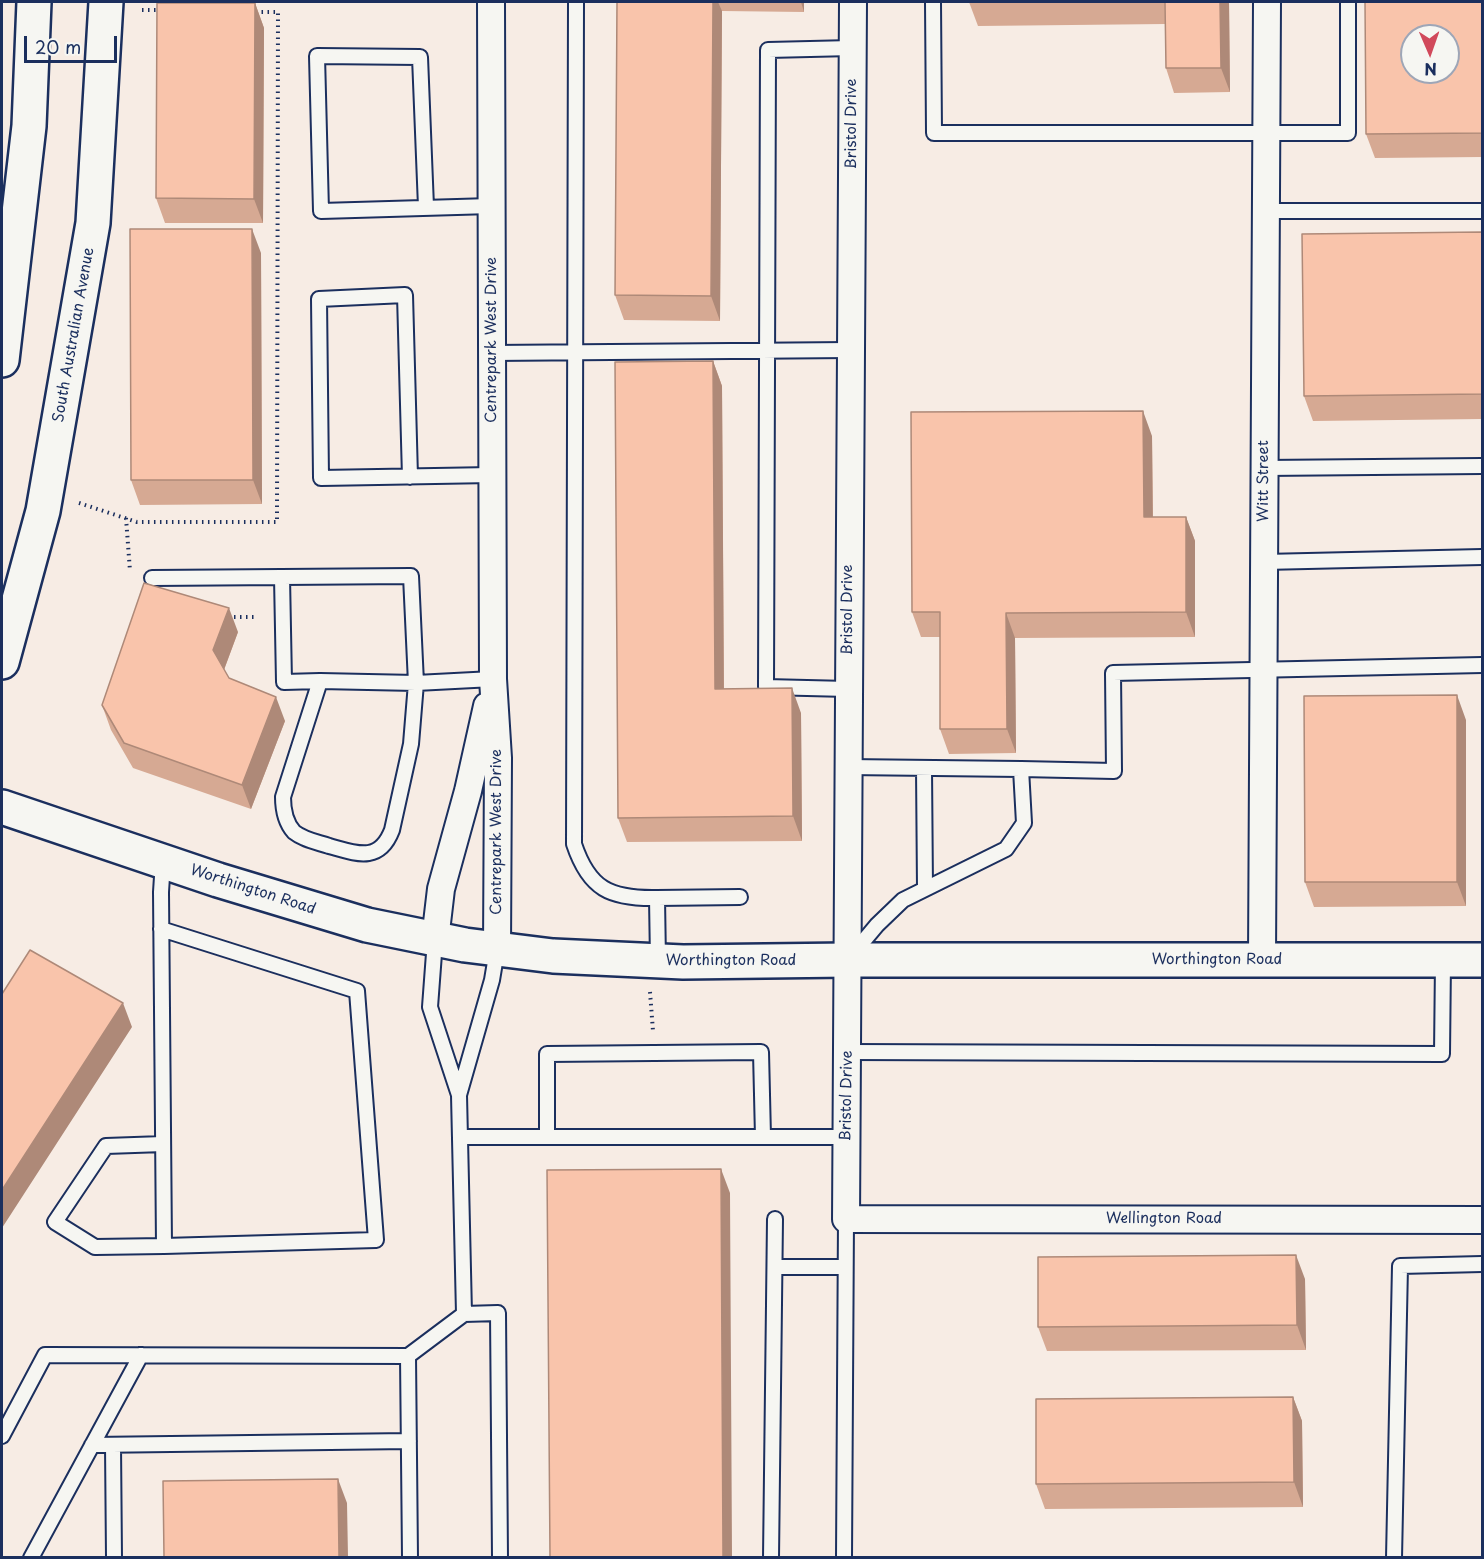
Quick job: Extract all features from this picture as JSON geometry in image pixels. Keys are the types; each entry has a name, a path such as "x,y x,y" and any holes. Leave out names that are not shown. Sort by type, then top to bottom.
{"street":[{"path":"2,360 28,126 34,2"},
{"name":"South Australian Avenue","path":"2,662 43,511 93,223 106,2"},
{"name":"Centrepark West Drive","path":"491,2 492,679 498,758 497,950"},
{"name":"Bristol Drive","path":"846,1219 853,2"},
{"name":"Witt Street","path":"1262,960 1267,2"},
{"name":"Centrepark West Drive","path":"435,940 441,889 468,791 492,679"},
{"name":"Worthington Road","path":"2,807 317,911 367,924 435,940 554,956 654,976 848,960 1482,960"},
{"name":"Wellington Road","path":"846,1219 1482,1220"}],"lane":[{"path":"576,2 574,844 580,863 593,880 609,892 630,899 740,897"},
{"path":"933,2 934,133 1348,133 1348,2"},
{"path":"848,689 766,687 768,50 852,48"},
{"path":"426,207 420,57 317,56 321,210 491,206"},
{"path":"1266,211 1482,211"},
{"path":"410,477 405,295 319,299 321,478 410,477 492,475"},
{"path":"492,353 850,350"},
{"path":"1264,468 1482,466"},
{"path":"1264,562 1482,558"},
{"path":"152,578 411,576 416,683 411,744 392,830 382,847 364,855 303,838 293,831 286,821 283,797 320,681"},
{"path":"282,577 284,682 416,683 492,679"},
{"path":"847,767 1114,771 1113,673 1482,665"},
{"path":"924,768 925,890"},
{"path":"848,960 877,925 903,900 1006,849 1024,823 1021,769"},
{"path":"163,861 161,929 164,1246"},
{"path":"654,976 657,898"},
{"path":"161,929 357,991 376,1240 95,1247 55,1222 106,1146 163,1144"},
{"path":"435,940 430,1007 459,1095 464,1314"},
{"path":"459,1095 492,980 497,950"},
{"path":"848,1052 1442,1054 1443,960"},
{"path":"547,1137 547,1054 761,1052 763,1137"},
{"path":"460,1137 847,1137"},
{"path":"771,1557 775,1219"},
{"path":"844,1557 846,1219"},
{"path":"1394,1557 1400,1266 1482,1264"},
{"path":"775,1267 845,1267"},
{"path":"2,1436 45,1354 408,1356 464,1314 498,1313 500,1557"},
{"path":"32,1557 141,1355"},
{"path":"408,1356 410,1557"},
{"path":"92,1445 409,1442"},
{"path":"113,1444 114,1557"}],"path":[{"path":"142,10 165,10"},
{"path":"79,503 136,522 277,522 278,12 244,12"},
{"path":"654,976 654,1031"}],"building":[{"path":"617,2 713,2 711,296 615,295"},
{"path":"1165,2 1220,2 1221,68 1166,68"},
{"path":"1365,2 1482,2 1482,133 1366,134"},
{"path":"157,3 255,3 254,199 156,198"},
{"path":"130,229 252,229 253,480 131,480"},
{"path":"1482,232 1482,394 1304,396 1302,234"},
{"path":"713,361 715,689 792,688 793,816 618,818 615,362"},
{"path":"1143,411 1144,517 1186,517 1186,612 1006,613 1007,729 940,729 940,612 912,612 911,412"},
{"path":"144,583 229,608 213,650 229,678 276,697 242,785 124,743 102,705"},
{"path":"1457,695 1457,882 1305,882 1304,696"},
{"path":"30,950 123,1003 2,1190 2,994"},
{"path":"721,1169 723,1557 550,1557 547,1170"},
{"path":"1296,1255 1297,1325 1038,1327 1038,1257"},
{"path":"1293,1397 1294,1482 1036,1484 1036,1399"},
{"path":"338,1479 339,1557 164,1557 163,1481"}]}
